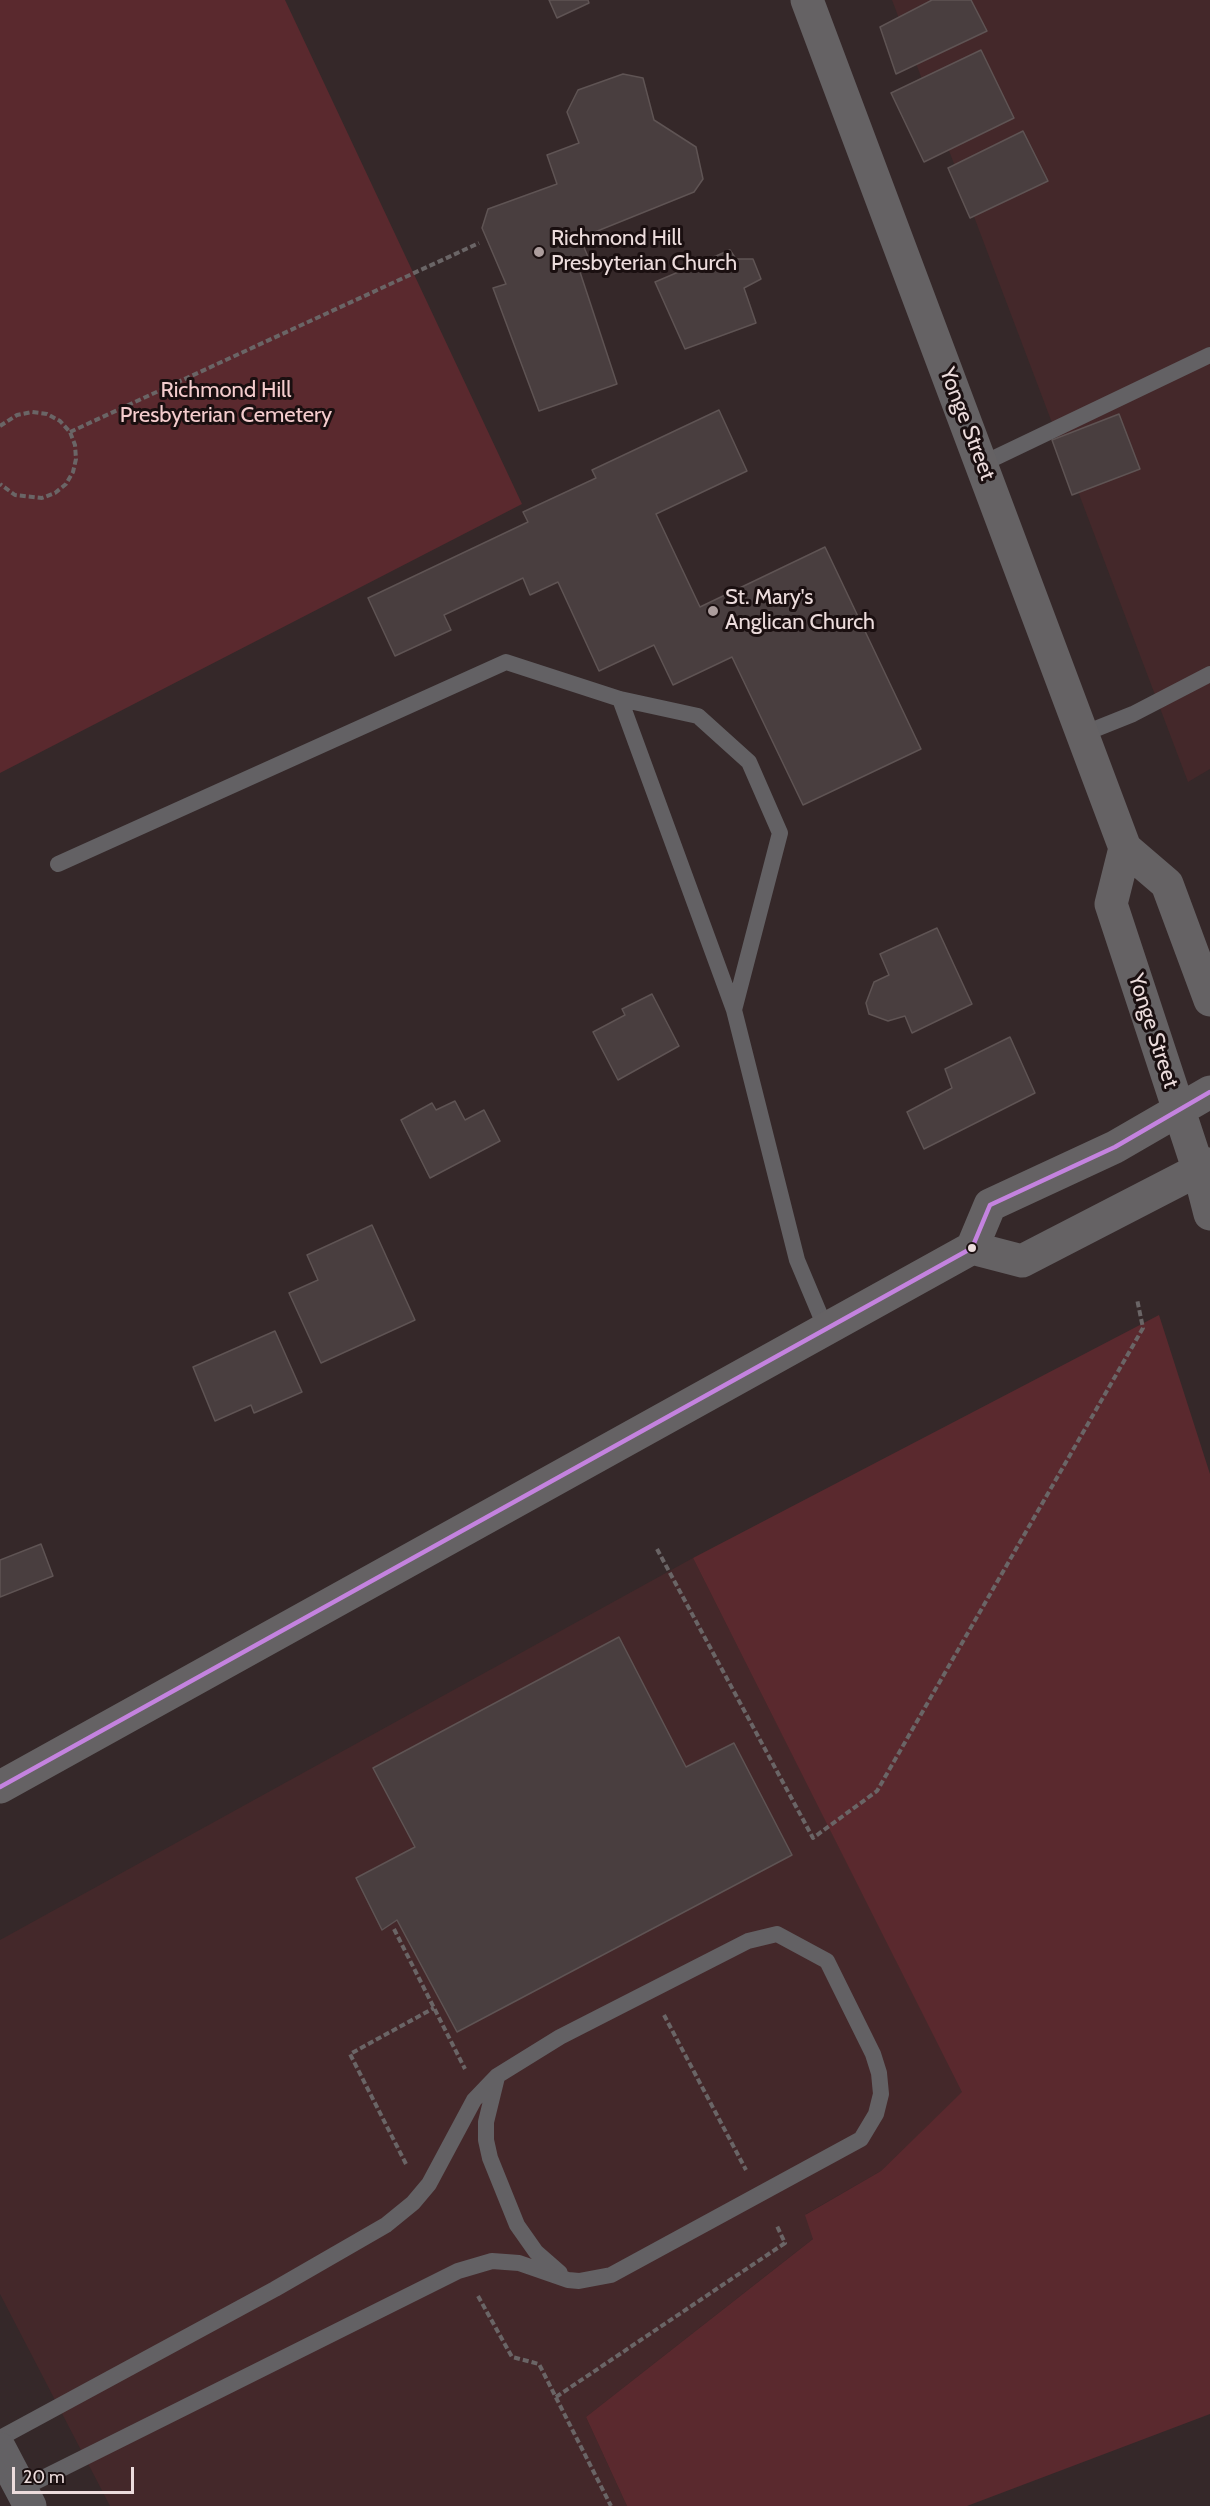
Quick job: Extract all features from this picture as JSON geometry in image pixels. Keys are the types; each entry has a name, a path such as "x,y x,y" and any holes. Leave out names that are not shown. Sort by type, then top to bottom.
{"main road":[{"name":"Yonge Street","path":"807,0 1125,848 1167,884 1210,1000"},
{"name":"Yonge Street","path":"1125,848 1111,904 1178,1110 1204,1168 1210,1214"},
{"path":"0,1787 972,1248 990,1205 1115,1147 1210,1092"},
{"path":"972,1248 1022,1261 1204,1168"}],"street":[{"path":"0,2449 26,2498"}],"lane":[{"path":"982,464 1210,355"},
{"path":"58,864 506,662 620,699 698,716 749,762 780,833 734,1010"},
{"path":"1083,734 1133,714 1210,674"},
{"path":"620,699 734,1010 797,1260 826,1329"},
{"path":"0,2438 275,2289 386,2225 413,2203 429,2184 474,2100 497,2076 560,2037 748,1941 777,1934 826,1961 873,2054 881,2094 876,2114 861,2139 612,2275 579,2281 568,2280 519,2263 492,2261 458,2271 26,2498"},
{"path":"497,2076 486,2122 486,2140 490,2158 517,2225 536,2252 568,2280"}],"path":[{"path":"70,432 479,243"},
{"path":"0,426 17,415 32,412 53,417 70,432 75,445 73,472 66,484 55,493 42,498 28,499 15,495 0,484"},
{"path":"657,1550 813,1838 877,1791 1143,1328 1137,1299"},
{"path":"394,1929 465,2070"},
{"path":"406,2165 350,2054 434,2008"},
{"path":"661,2009 752,2180"},
{"path":"556,2397 785,2242 776,2224"},
{"path":"477,2295 512,2357 539,2364 611,2506"}],"shaded area":[{"path":"892,0 1210,0 1210,769 1188,782"},
{"path":"693,1558 963,2092 881,2171 806,2214 814,2238 586,2417 627,2506 110,2506 0,2294 0,1940"}],"green space":[{"name":"Richmond Hill Presbyterian Cemetery","path":"0,0 285,0 522,504 0,773"},
{"path":"1159,1315 1210,1474 1210,2414 967,2506 627,2506 586,2417 813,2239 805,2215 881,2171 962,2092 693,1558"}],"building":[{"path":"549,0 588,0 589,3 557,18"},
{"path":"932,0 971,0 987,31 896,74 880,27"},
{"path":"981,50 1014,118 924,162 891,93"},
{"name":"Richmond Hill Presbyterian Church","path":"623,74 643,78 654,120 696,147 703,179 694,192 580,238 592,266 580,272 617,384 539,411 493,288 506,284 482,228 488,209 557,184 547,155 579,143 567,112 578,90"},
{"path":"1023,131 1048,181 970,218 948,168"},
{"path":"730,250 736,259 753,259 761,279 744,288 756,323 685,349 655,282"},
{"name":"St. Mary's Anglican Church","path":"719,410 747,471 656,514 700,607 825,547 921,749 803,805 732,657 673,685 654,645 599,671 558,582 530,595 523,578 444,615 451,630 395,656 368,598 528,522 523,512 596,478 592,470"},
{"path":"1119,414 1140,469 1072,495 1052,440"},
{"path":"937,928 972,1004 912,1033 905,1016 888,1021 869,1014 866,1003 874,982 889,975 880,954"},
{"path":"652,994 679,1046 618,1080 593,1032 625,1015 622,1009"},
{"path":"1010,1037 1035,1093 924,1149 907,1112 952,1088 945,1069"},
{"path":"455,1101 465,1120 484,1110 500,1141 430,1178 401,1120 432,1103 436,1110"},
{"path":"372,1225 415,1320 321,1363 289,1293 318,1280 307,1255"},
{"path":"275,1331 302,1392 254,1413 251,1405 215,1421 193,1367"},
{"path":"41,1544 53,1576 0,1597 0,1560"},
{"path":"619,1637 686,1767 734,1743 792,1855 457,2032 397,1920 382,1930 356,1878 415,1847 373,1768"}],"transit line":[{"path":"0,1787 972,1248 990,1205 1115,1147 1210,1092"}],"place":[{"name":"Richmond Hill Presbyterian Church","path":"539,252"},
{"name":"St. Mary's Anglican Church","path":"713,611"}]}
